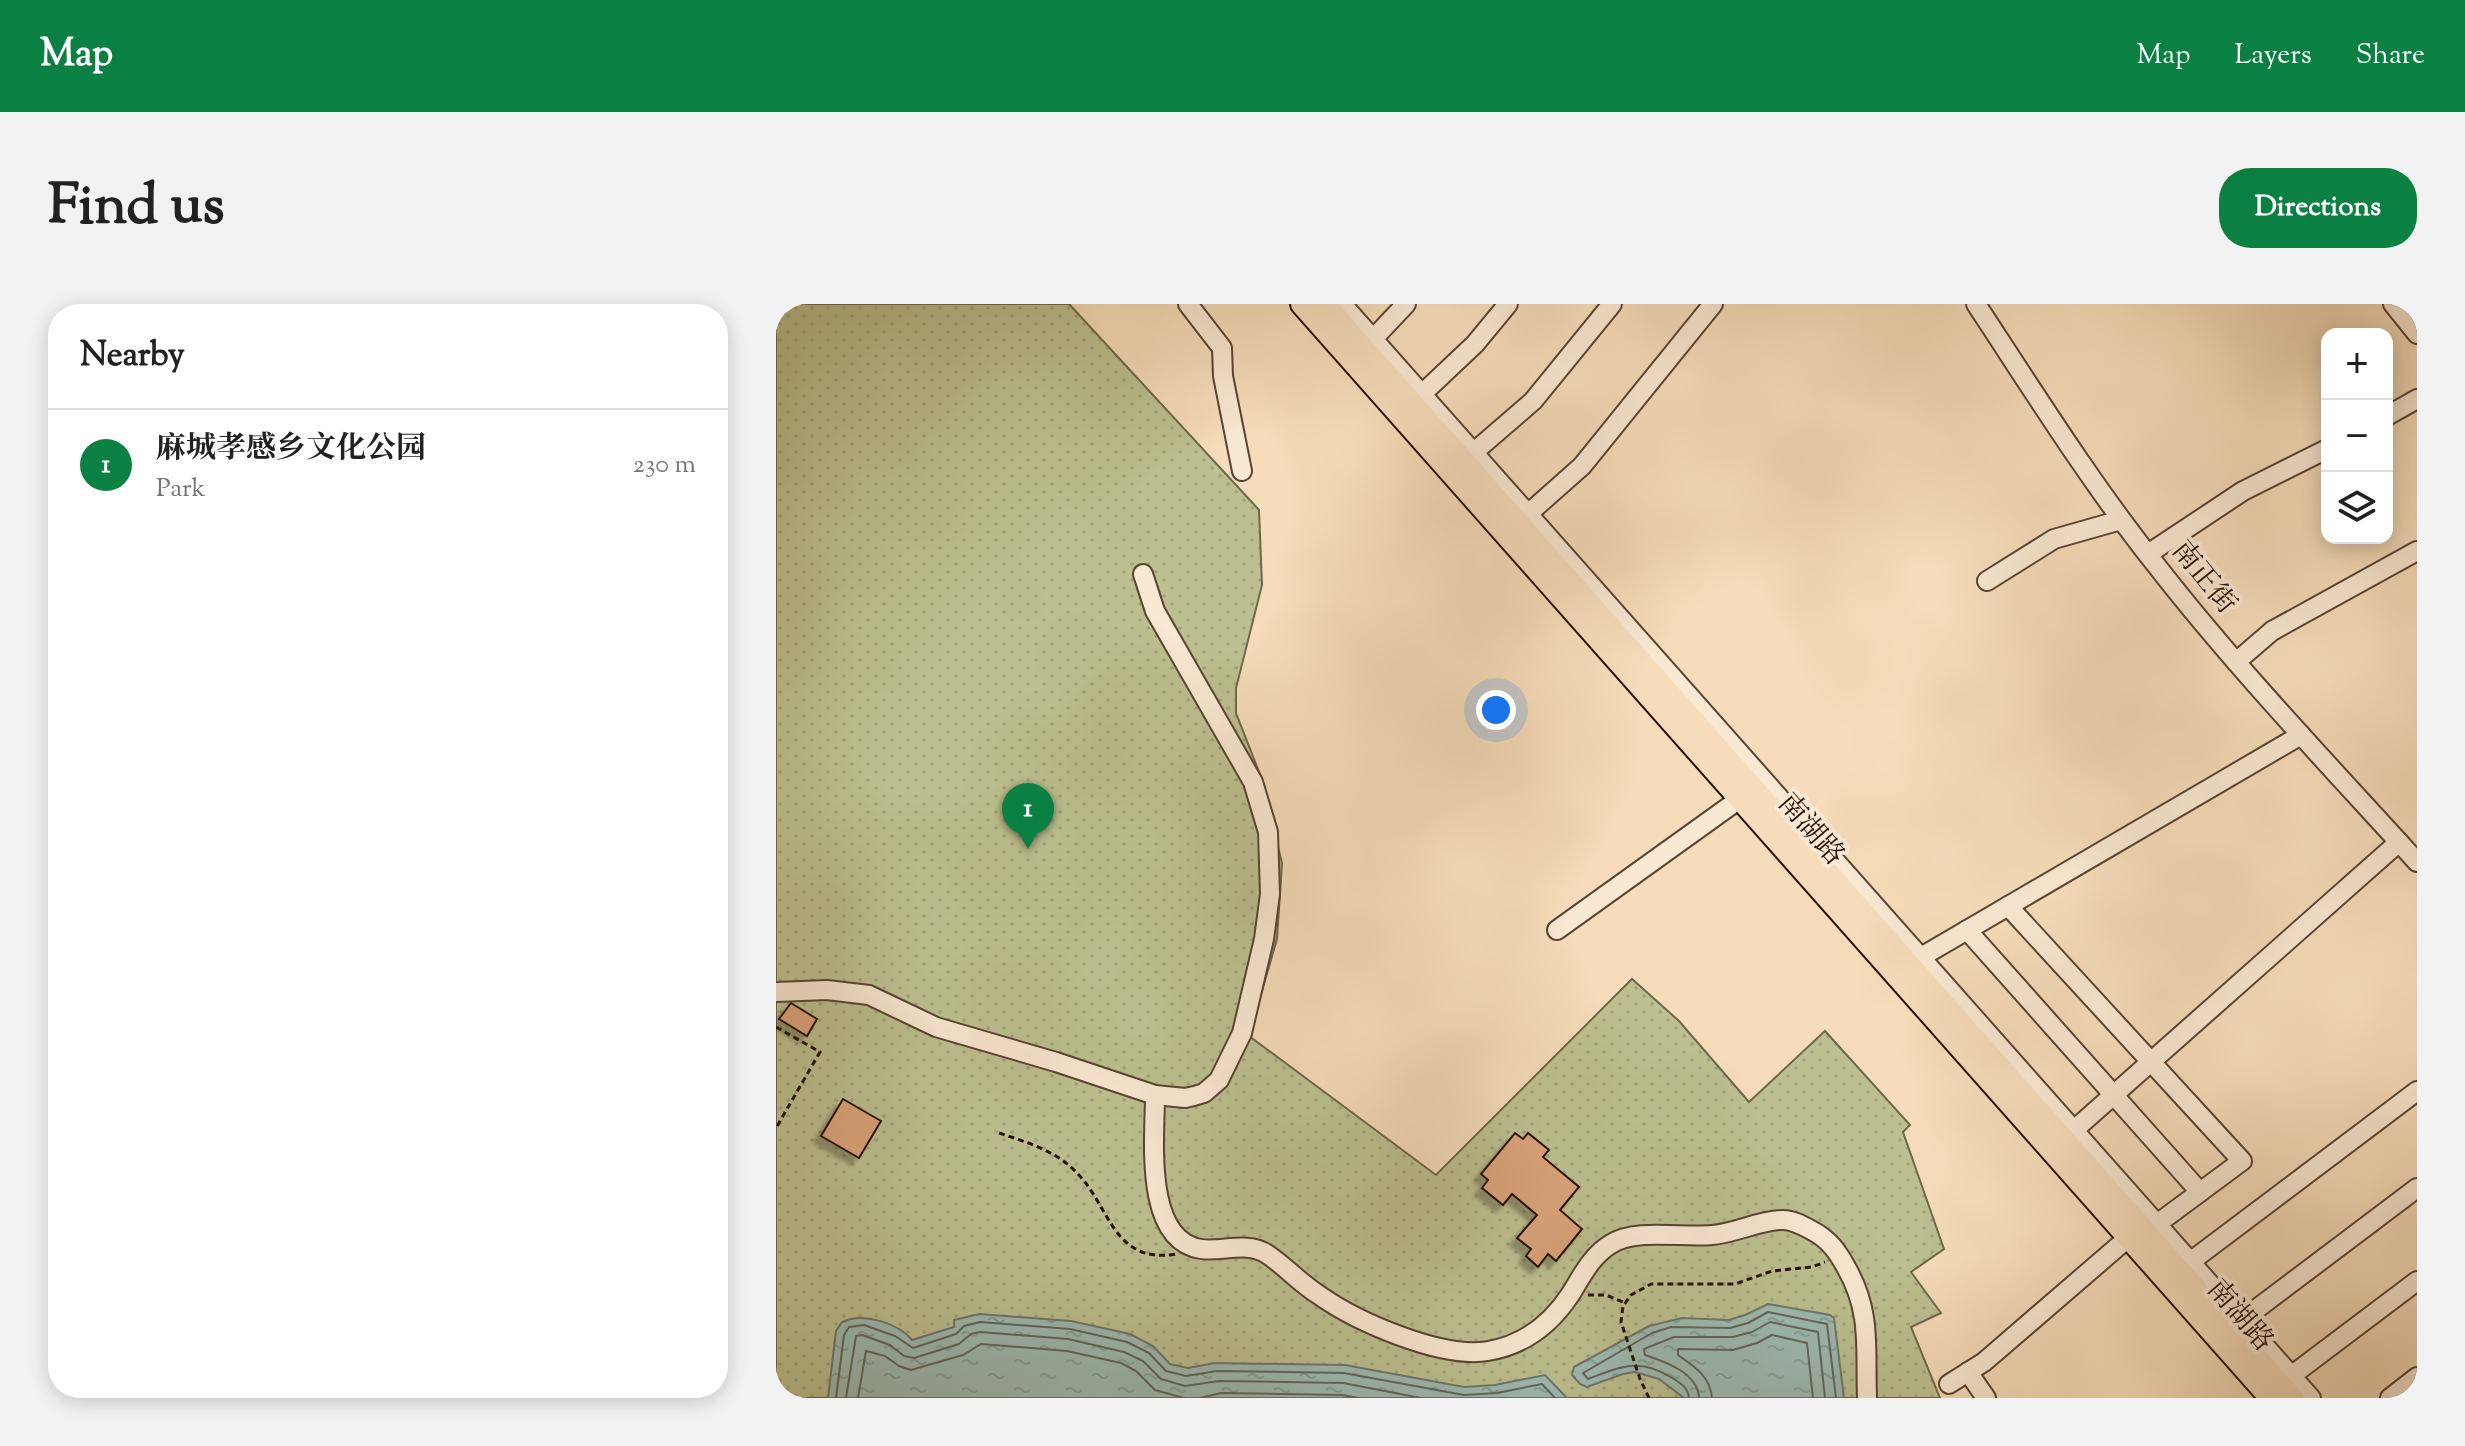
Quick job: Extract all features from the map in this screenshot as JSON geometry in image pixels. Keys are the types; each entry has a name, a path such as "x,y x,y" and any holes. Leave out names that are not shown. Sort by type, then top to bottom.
{"main road":[{"name":"南湖路","path":"1302,304 2271,1398"},
{"name":"南湖路","path":"1324,304 2292,1387"}],"street":[{"path":"1188,304 1222,348 1223,376 1242,471"},
{"path":"1342,304 2242,1320 2292,1387 2311,1398"},
{"path":"1373,339 1406,304"},
{"path":"1422,394 1475,344 1508,304"},
{"path":"1474,452 1533,401 1612,304"},
{"path":"1529,513 1582,466 1713,304"},
{"name":"南正街","path":"1976,304 2121,520 2236,662 2417,862"},
{"path":"2393,304 2417,334"},
{"path":"2393,413 2417,399"},
{"path":"2148,554 2243,491 2321,452"},
{"path":"1987,581 2054,539 2121,520"},
{"path":"2236,662 2272,631 2417,551"},
{"path":"776,992 827,990 869,995 936,1027 1155,1095 1185,1098 1212,1087 1224,1071 1242,1033 1268,917 1271,871 1265,815 1253,782 1155,611 1143,574"},
{"path":"1921,957 2301,735"},
{"path":"1557,930 1741,798"},
{"path":"2074,1130 2399,842"},
{"path":"2008,906 2242,1161 2157,1224"},
{"path":"1967,930 2200,1192"},
{"path":"2190,1262 2417,1091"},
{"path":"1155,1095 1160,1210 1177,1237 1204,1249 1242,1247 1261,1251 1318,1295 1345,1311 1393,1332 1457,1352 1487,1351 1527,1339 1556,1313 1596,1256 1611,1243 1631,1237 1712,1235 1789,1220 1826,1240 1840,1256 1857,1288 1865,1315 1867,1398"},
{"path":"2242,1320 2417,1188"},
{"path":"1949,1384 1984,1362 2129,1237"},
{"path":"2292,1387 2417,1281"},
{"path":"1968,1372 1986,1398"},
{"path":"2390,1398 2417,1377"}],"path":[{"path":"776,1027 820,1052 776,1128"},
{"path":"999,1133 1053,1153 1073,1168 1084,1179 1122,1240 1133,1249 1148,1254 1170,1255 1204,1249"},
{"path":"1649,1398 1621,1322 1624,1303 1637,1290 1651,1284 1735,1284 1772,1271 1812,1267 1840,1256"},
{"path":"1573,1289 1582,1294 1606,1295 1624,1303"}],"green space":[{"path":"776,304 1069,304 1259,510 1262,585 1236,688 1236,713 1261,777 1282,863 1277,939 1249,1036 1436,1175 1632,979 1679,1021 1749,1102 1825,1031 1910,1125 1903,1132 1944,1249 1911,1272 1941,1313 1911,1327 1940,1398 776,1398"}],"water":[{"path":"1768,1304 1834,1318 1844,1398 1684,1398 1659,1379 1635,1372 1587,1387 1572,1375 1574,1367 1649,1326 1682,1318 1729,1320"},
{"path":"979,1314 1071,1321 1130,1334 1153,1346 1170,1364 1188,1368 1215,1363 1345,1365 1464,1387 1495,1385 1545,1375 1567,1398 828,1398 836,1331 842,1322 860,1318 880,1321 912,1340 954,1327 954,1320"}],"building":[{"path":"791,1003 817,1019 807,1036 779,1019"},
{"path":"843,1099 881,1121 859,1158 821,1136"},
{"path":"1515,1133 1523,1139 1528,1133 1549,1150 1543,1157 1579,1187 1560,1210 1582,1229 1556,1261 1548,1254 1538,1267 1526,1256 1531,1249 1517,1238 1537,1215 1512,1194 1503,1205 1482,1188 1488,1180 1481,1174"}],"place":[{"name":"麻城孝感乡文化公园","path":"1028,849"}]}
